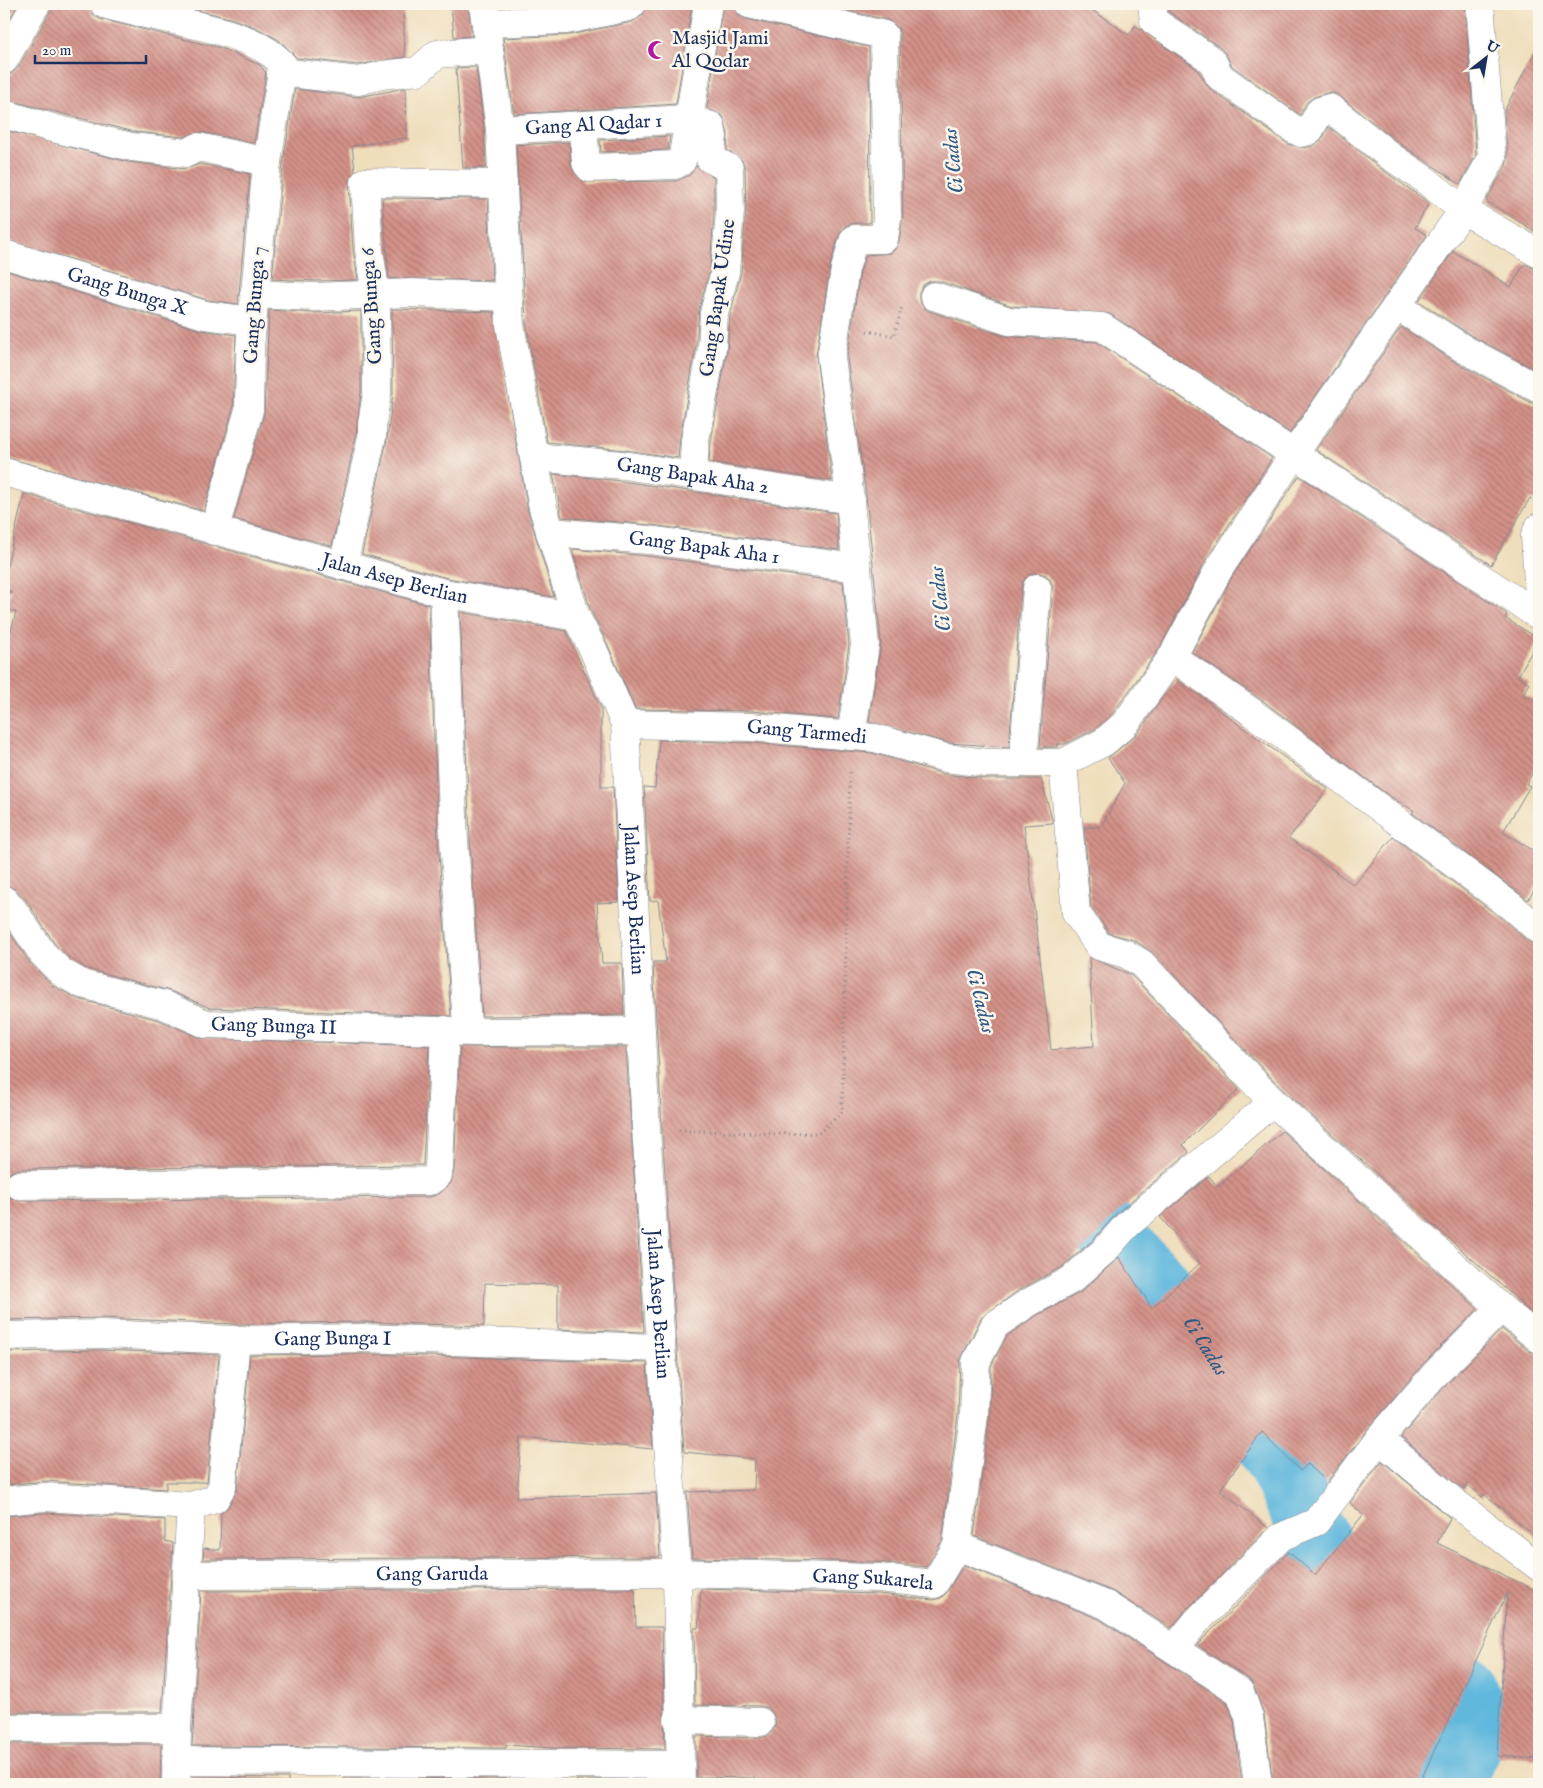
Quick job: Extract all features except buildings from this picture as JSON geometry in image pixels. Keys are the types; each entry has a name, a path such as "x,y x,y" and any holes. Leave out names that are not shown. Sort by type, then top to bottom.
{"street":[{"path":"4,60 35,4"},
{"path":"104,4 216,30 242,39 278,60 283,66 281,74 359,81 382,75 418,71 437,54 486,26 566,20 629,7 632,4"},
{"path":"583,125 586,163 590,168 630,168 656,164 675,165 682,161 708,4 695,4"},
{"path":"749,4 884,35 887,217 884,239 854,239 845,269 831,358 850,500 865,646 851,736"},
{"path":"1152,4 1154,20 1207,57 1214,64 1219,76 1295,130 1301,133 1309,131 1320,111 1329,108 1334,110 1390,156 1424,179 1463,210 1539,254"},
{"path":"1480,4 1492,158 1463,210 1294,454 1219,569 1172,657 1125,724 1104,742 1062,762 1076,913 1099,946 1126,954 1141,963 1273,1102 1500,1308 1539,1339"},
{"path":"486,26 500,130 508,297 543,508 576,617"},
{"name":"Gang Bunga 7","path":"214,531 249,410 254,294 267,162 281,74"},
{"path":"4,114 52,128 132,147 187,153 198,147 267,162"},
{"name":"Gang Al Qadar 1","path":"500,130 688,119"},
{"name":"Gang Bapak Udine","path":"688,119 711,126 713,137 710,159 728,168 730,211 725,272 714,314 712,348 695,440 693,475"},
{"name":"Gang Bunga 6","path":"343,566 372,437 372,423 377,393 376,296 369,249 365,182 503,184"},
{"name":"Gang Bunga X","path":"4,254 205,315 252,321"},
{"path":"254,294 314,297 376,296 412,293 508,297"},
{"path":"934,296 1009,322 1102,327 1539,616"},
{"path":"1397,306 1464,349 1539,389"},
{"name":"Gang Bapak Aha 2","path":"534,457 623,465 850,500"},
{"name":"Jalan Asep Berlian","path":"4,472 444,593 576,617 593,649 624,724 646,1129 677,1573 680,1774"},
{"path":"1539,527 1534,536 1539,597"},
{"name":"Gang Bapak Aha 1","path":"550,532 648,540 857,568"},
{"path":"1023,763 1037,588"},
{"path":"19,1185 430,1181 438,1175 458,1030 467,1026 454,840 444,593"},
{"path":"1172,657 1287,739 1511,906 1539,930"},
{"name":"Gang Tarmedi","path":"624,724 752,727 875,738 946,758 987,763 1062,762"},
{"name":"Gang Bunga II","path":"4,900 14,911 42,954 61,972 82,984 164,1005 206,1024 458,1030 641,1030"},
{"path":"1258,1784 1249,1717 1240,1692 1106,1605 957,1546 974,1415 976,1362 995,1325 1028,1303 1071,1280 1104,1251 1127,1225 1273,1102"},
{"path":"1174,1649 1196,1622 1281,1537 1316,1522 1380,1439 1436,1373 1500,1308"},
{"name":"Gang Bunga I","path":"4,1336 102,1334 236,1340 363,1338 661,1348"},
{"path":"4,1501 44,1498 191,1506 215,1498 222,1487 236,1340"},
{"path":"1380,1439 1452,1500 1539,1567"},
{"path":"191,1506 177,1728 176,1773 680,1774"},
{"name":"Gang Sukarela","path":"677,1573 879,1578 934,1584 957,1546"},
{"name":"Gang Garuda","path":"187,1576 677,1573"},
{"path":"678,1720 760,1722"},
{"path":"4,1728 177,1728"}],"path":[{"path":"836,326 894,336 905,297"},
{"path":"646,1129 774,1134 819,1133 842,1112 851,736"}],"waterway":[{"name":"Ci Cadas","path":"1045,1157 1076,1201 1182,1310 1280,1464 1317,1540 1347,1616 1413,1643 1463,1686 1477,1723 1451,1784"}],"place":[{"name":"Masjid Jami Al Qodar","path":"657,50"}]}
